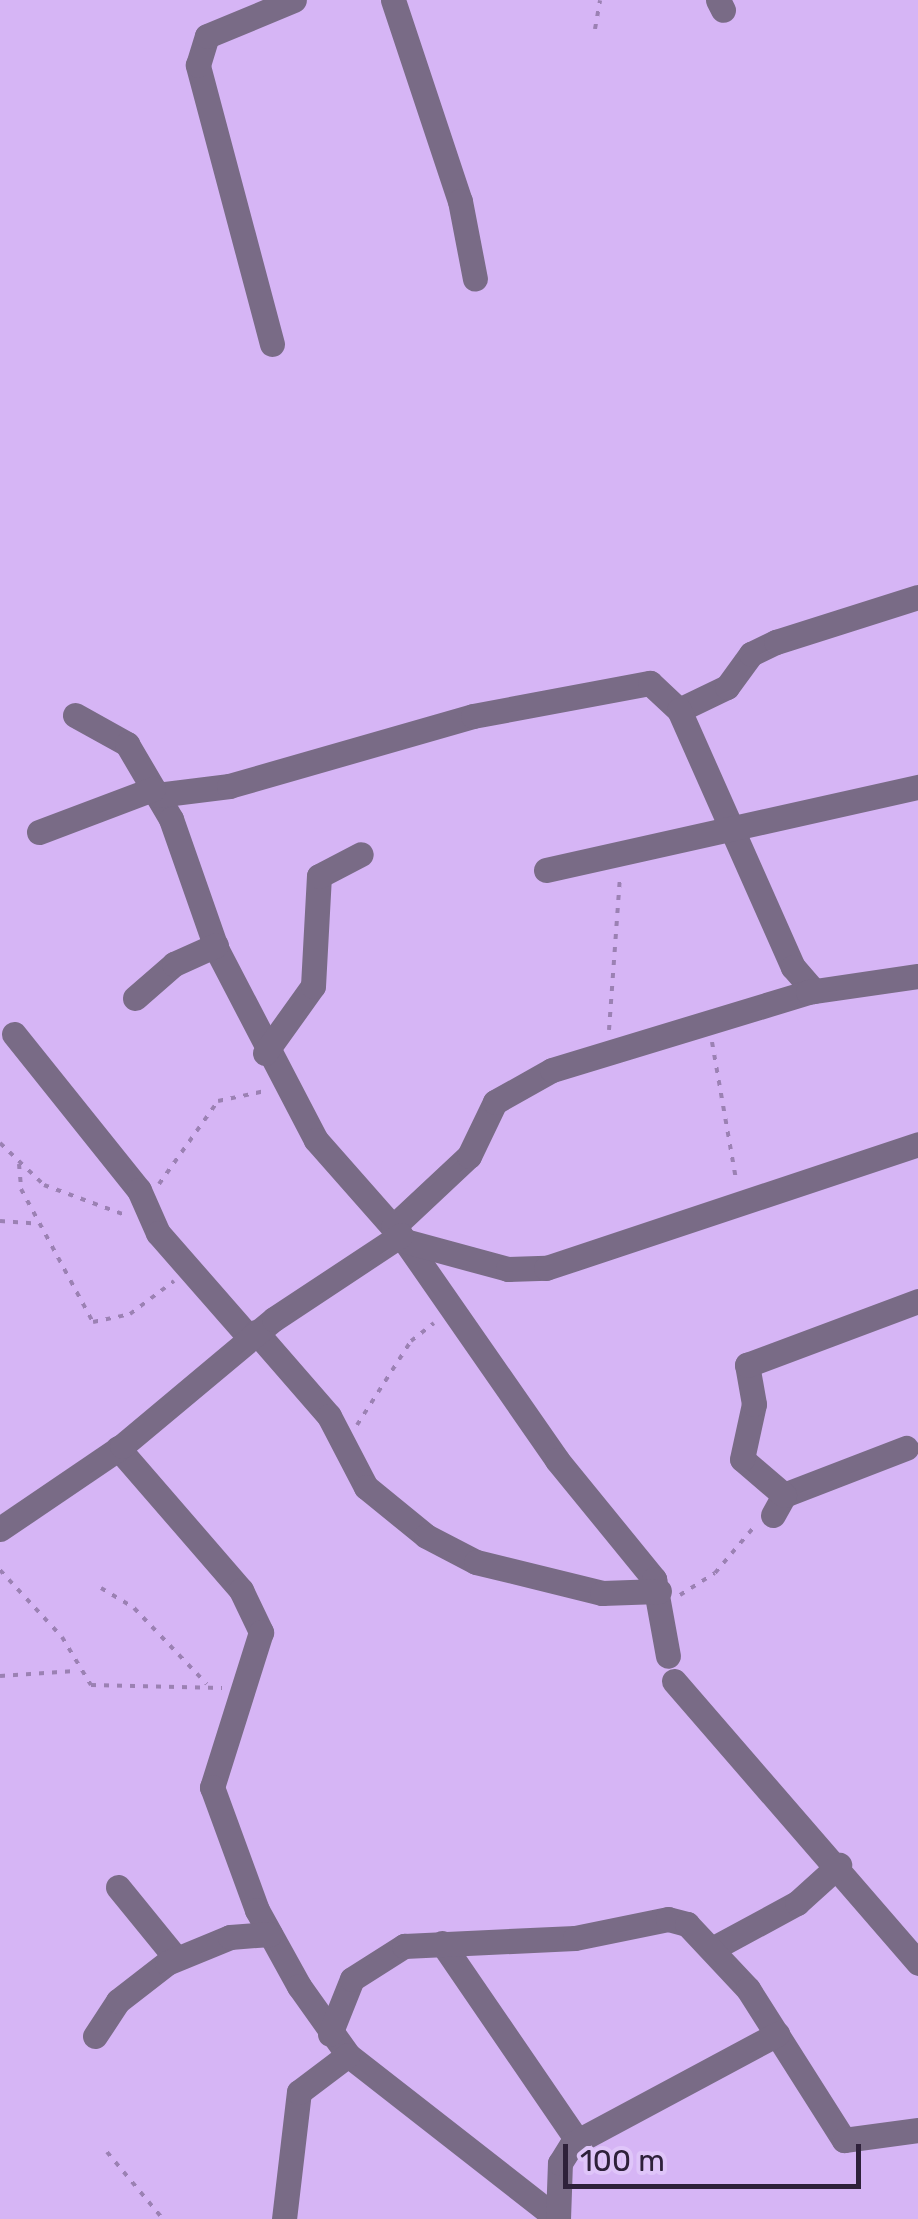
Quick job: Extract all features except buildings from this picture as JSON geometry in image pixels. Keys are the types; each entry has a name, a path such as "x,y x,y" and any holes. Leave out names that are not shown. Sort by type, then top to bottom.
{"street":[{"path":"272,344 198,65 207,36 294,0"},
{"path":"394,0 460,200 475,279"},
{"path":"679,710 727,687 751,654 776,642 918,597"},
{"path":"39,832 155,792 198,793 473,716 638,684 664,691 679,710 793,967 814,991"},
{"path":"76,715 127,744 155,792 198,876 216,946 283,1088 454,1308 662,1598 671,1669 918,1963"},
{"path":"546,870 625,857 918,787"},
{"path":"265,1053 313,986 319,876 361,854"},
{"path":"135,998 174,964 216,946"},
{"path":"0,1529 118,1448 253,1335 399,1234 469,1156 507,1092 613,1050 814,991 918,976"},
{"path":"14,1034 188,1270 253,1335 340,1436 382,1503 476,1562 602,1593 662,1598"},
{"path":"399,1234 528,1271 918,1144"},
{"path":"906,1448 779,1505 742,1459 754,1404 747,1365 918,1301"},
{"path":"118,1448 254,1613 262,1648 240,1697 212,1786 270,1934 330,2034 348,2056 558,2219"},
{"path":"712,1948 797,1903 840,1866"},
{"path":"118,1887 176,1958"},
{"path":"330,2034 363,1966 404,1946 575,1938 668,1919 712,1948 777,2034 844,2140 918,2130"},
{"path":"95,2036 118,2000 176,1958 270,1934"},
{"path":"442,1943 577,2140"},
{"path":"558,2219 560,2163 577,2140 777,2034"},
{"path":"284,2219 300,2092 348,2056"}],"path":[{"path":"595,29 600,0"},
{"path":"613,1050 606,1005 625,857"},
{"path":"708,1023 738,1154 730,1204"},
{"path":"0,1143 44,1186 149,1213 218,1102 283,1088"},
{"path":"19,1164 38,1224 93,1322 130,1314 188,1270"},
{"path":"0,1221 38,1224"},
{"path":"340,1436 380,1400 411,1341 454,1308"},
{"path":"662,1598 715,1573 779,1505"},
{"path":"0,1570 62,1637 75,1672 90,1686 206,1684 240,1697"},
{"path":"101,1588 134,1608 206,1684"},
{"path":"0,1676 75,1672"},
{"path":"107,2152 129,2168 162,2219"}]}
